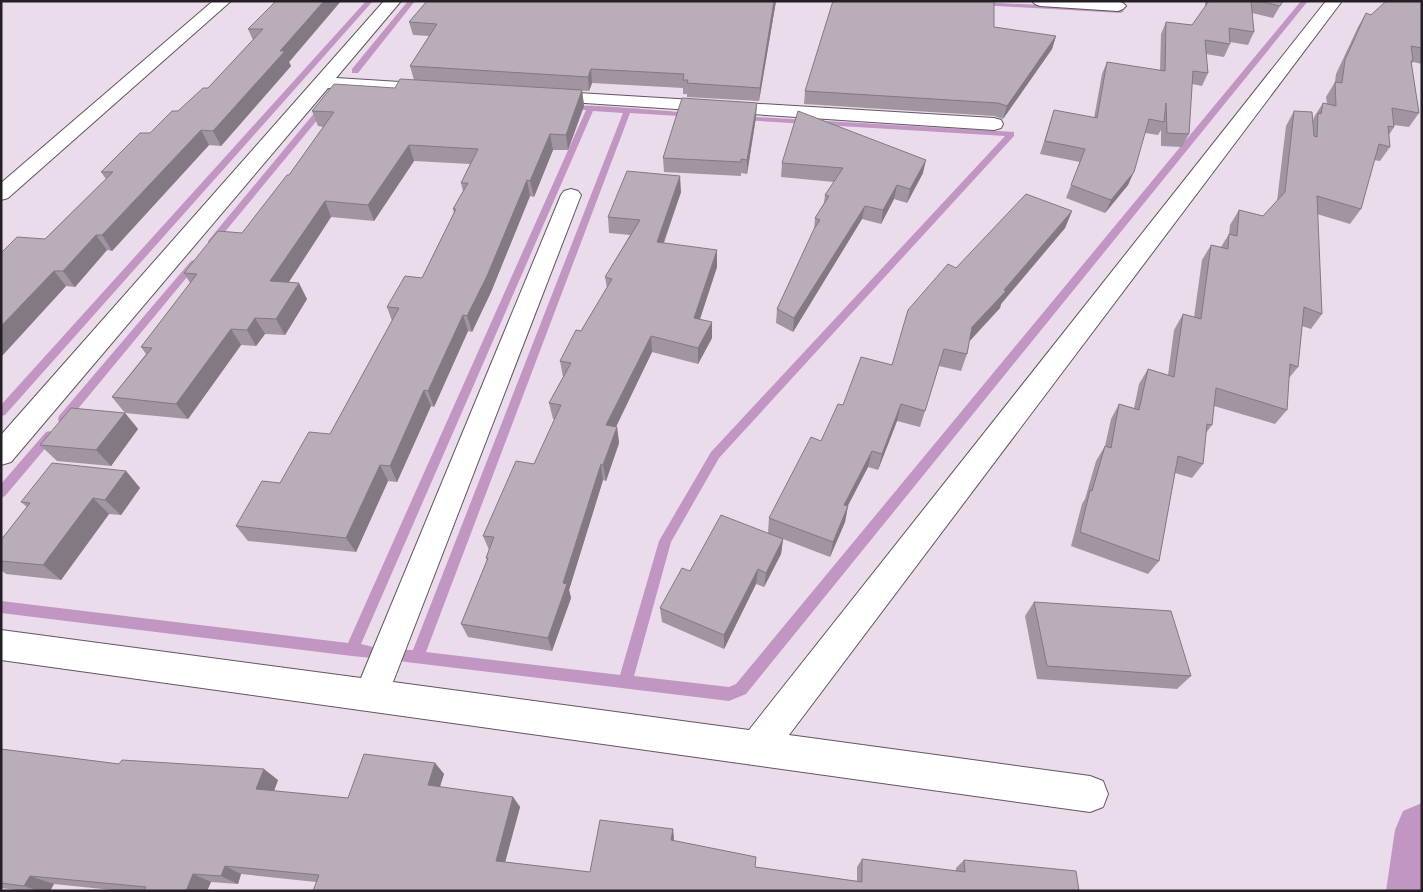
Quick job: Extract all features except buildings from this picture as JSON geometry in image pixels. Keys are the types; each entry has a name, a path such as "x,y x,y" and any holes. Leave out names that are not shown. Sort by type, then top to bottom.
{"street":[{"path":"1,194 223,1"},
{"path":"1,454 393,1"},
{"path":"1040,1 1118,6"},
{"path":"757,749 1334,1"},
{"path":"324,82 452,90"},
{"path":"531,95 994,124"},
{"path":"371,696 571,195"},
{"path":"1,645 1090,794"}],"waterway":[{"path":"1,412 370,1"},
{"path":"355,71 412,1"},
{"path":"625,682 729,694 741,689 1305,1"},
{"path":"980,3 1121,11"},
{"path":"211,243 324,107"},
{"path":"568,107 591,108"},
{"path":"352,650 591,108"},
{"path":"591,108 692,115"},
{"path":"417,657 627,111"},
{"path":"625,682 665,541 715,455 1011,134 743,118"},
{"path":"63,419 194,263"},
{"path":"1,493 50,435"},
{"path":"1,607 352,650"},
{"path":"352,650 372,652"},
{"path":"406,656 625,682"},
{"path":"1414,891 1422,830"}]}
